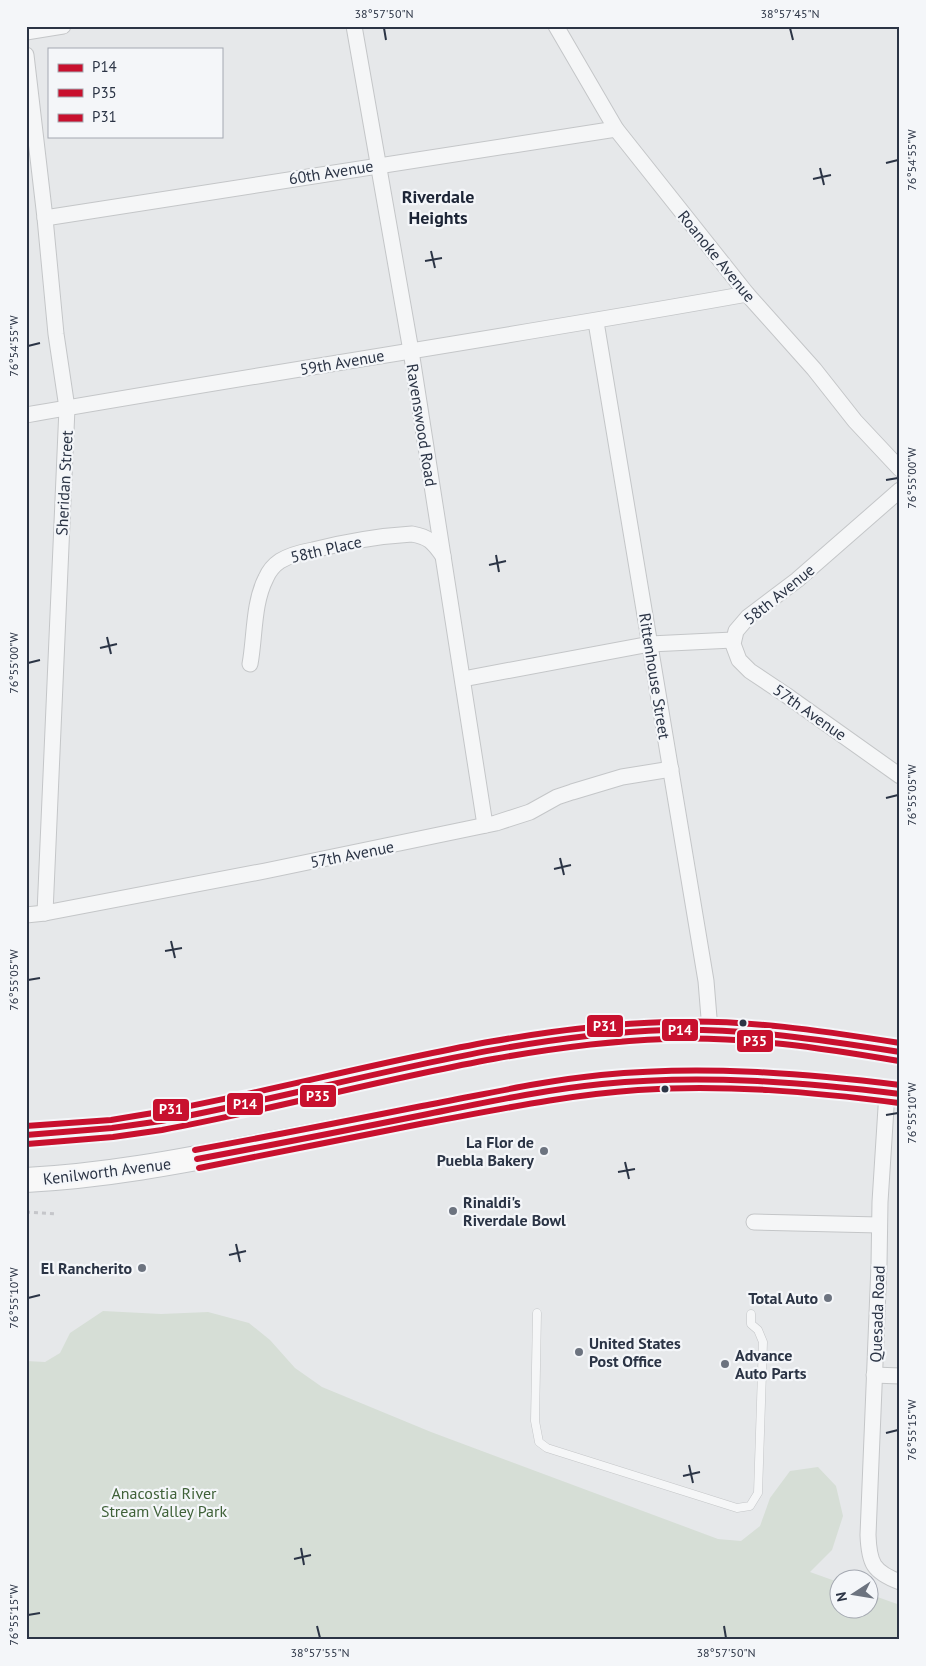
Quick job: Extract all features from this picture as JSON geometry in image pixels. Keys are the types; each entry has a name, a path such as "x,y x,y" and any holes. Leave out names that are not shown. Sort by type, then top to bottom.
{"main road":[{"path":"26,1135 124,1127 170,1119 439,1061 538,1043 637,1033 710,1030 777,1034 900,1052"},
{"name":"Kenilworth Avenue","path":"26,1180 164,1165 486,1102 602,1084 660,1080 752,1081 811,1084 894,1093"}],"street":[{"path":"26,32 63,26"},
{"name":"Ravenswood Road","path":"354,26 411,351 485,825"},
{"name":"Roanoke Avenue","path":"556,26 616,129 747,294 814,369 855,421 900,469"},
{"name":"Sheridan Street","path":"26,55 56,334 67,408 45,913"},
{"name":"60th Avenue","path":"45,218 616,129"},
{"name":"59th Avenue","path":"26,416 596,322 747,294"},
{"name":"Rittenhouse Street","path":"596,322 706,981 710,1030"},
{"name":"58th Avenue","path":"463,679 650,644 734,640 736,631 748,616 798,580 900,490"},
{"name":"58th Place","path":"250,664 260,593 270,569 280,561 300,553 331,545 412,534 429,539 444,558"},
{"name":"57th Avenue","path":"734,640 735,651 739,660 750,671 900,776"},
{"name":"57th Avenue","path":"26,915 292,866 496,823 530,812 557,797 572,792 622,777 671,769"},
{"name":"Quesada Road","path":"894,1093 883,1148 868,1535 872,1563 880,1573 900,1582"},
{"path":"754,1222 879,1225"},
{"path":"874,1375 900,1376"}],"lane":[{"path":"537,1313 535,1422 539,1442 547,1448 737,1508 750,1506 758,1493 763,1342 758,1330 751,1324 751,1314"}],"path":[{"path":"26,1212 56,1214"}],"green space":[{"name":"Anacostia River Stream Valley Park","path":"103,1311 161,1314 208,1312 249,1323 270,1340 295,1368 322,1387 431,1432 718,1539 741,1541 760,1526 770,1498 790,1471 818,1467 836,1486 843,1516 832,1550 810,1572 828,1578 828,1618 878,1618 878,1597 900,1605 900,1640 26,1640 26,1361 45,1362 60,1353 70,1333"}],"transit line":[{"name":"P31","path":"26,1126 111,1120 159,1112 475,1044 603,1026 667,1022 726,1022 813,1030 900,1043"},
{"name":"P14","path":"26,1135 112,1128 161,1121 476,1053 539,1042 603,1034 667,1030 725,1031 813,1039 900,1052"},
{"name":"P35","path":"27,1144 113,1137 162,1130 476,1062 602,1043 666,1039 724,1039 783,1044 899,1061"},
{"name":"P31","path":"195,1150 512,1089 601,1075 676,1071 751,1072 826,1077 900,1085"},
{"name":"P14","path":"197,1159 512,1097 602,1084 676,1080 751,1081 826,1086 900,1094"},
{"name":"P35","path":"199,1168 505,1108 611,1092 671,1088 769,1090 899,1103"}],"place":[{"name":"La Flor de Puebla Bakery","path":"544,1151"},
{"name":"Rinaldi's Riverdale Bowl","path":"453,1211"},
{"name":"El Rancherito","path":"142,1268"},
{"name":"Total Auto","path":"828,1298"},
{"name":"United States Post Office","path":"579,1352"},
{"name":"Advance Auto Parts","path":"725,1364"}],"district":[{"name":"Riverdale Heights","path":"438,206"}]}
